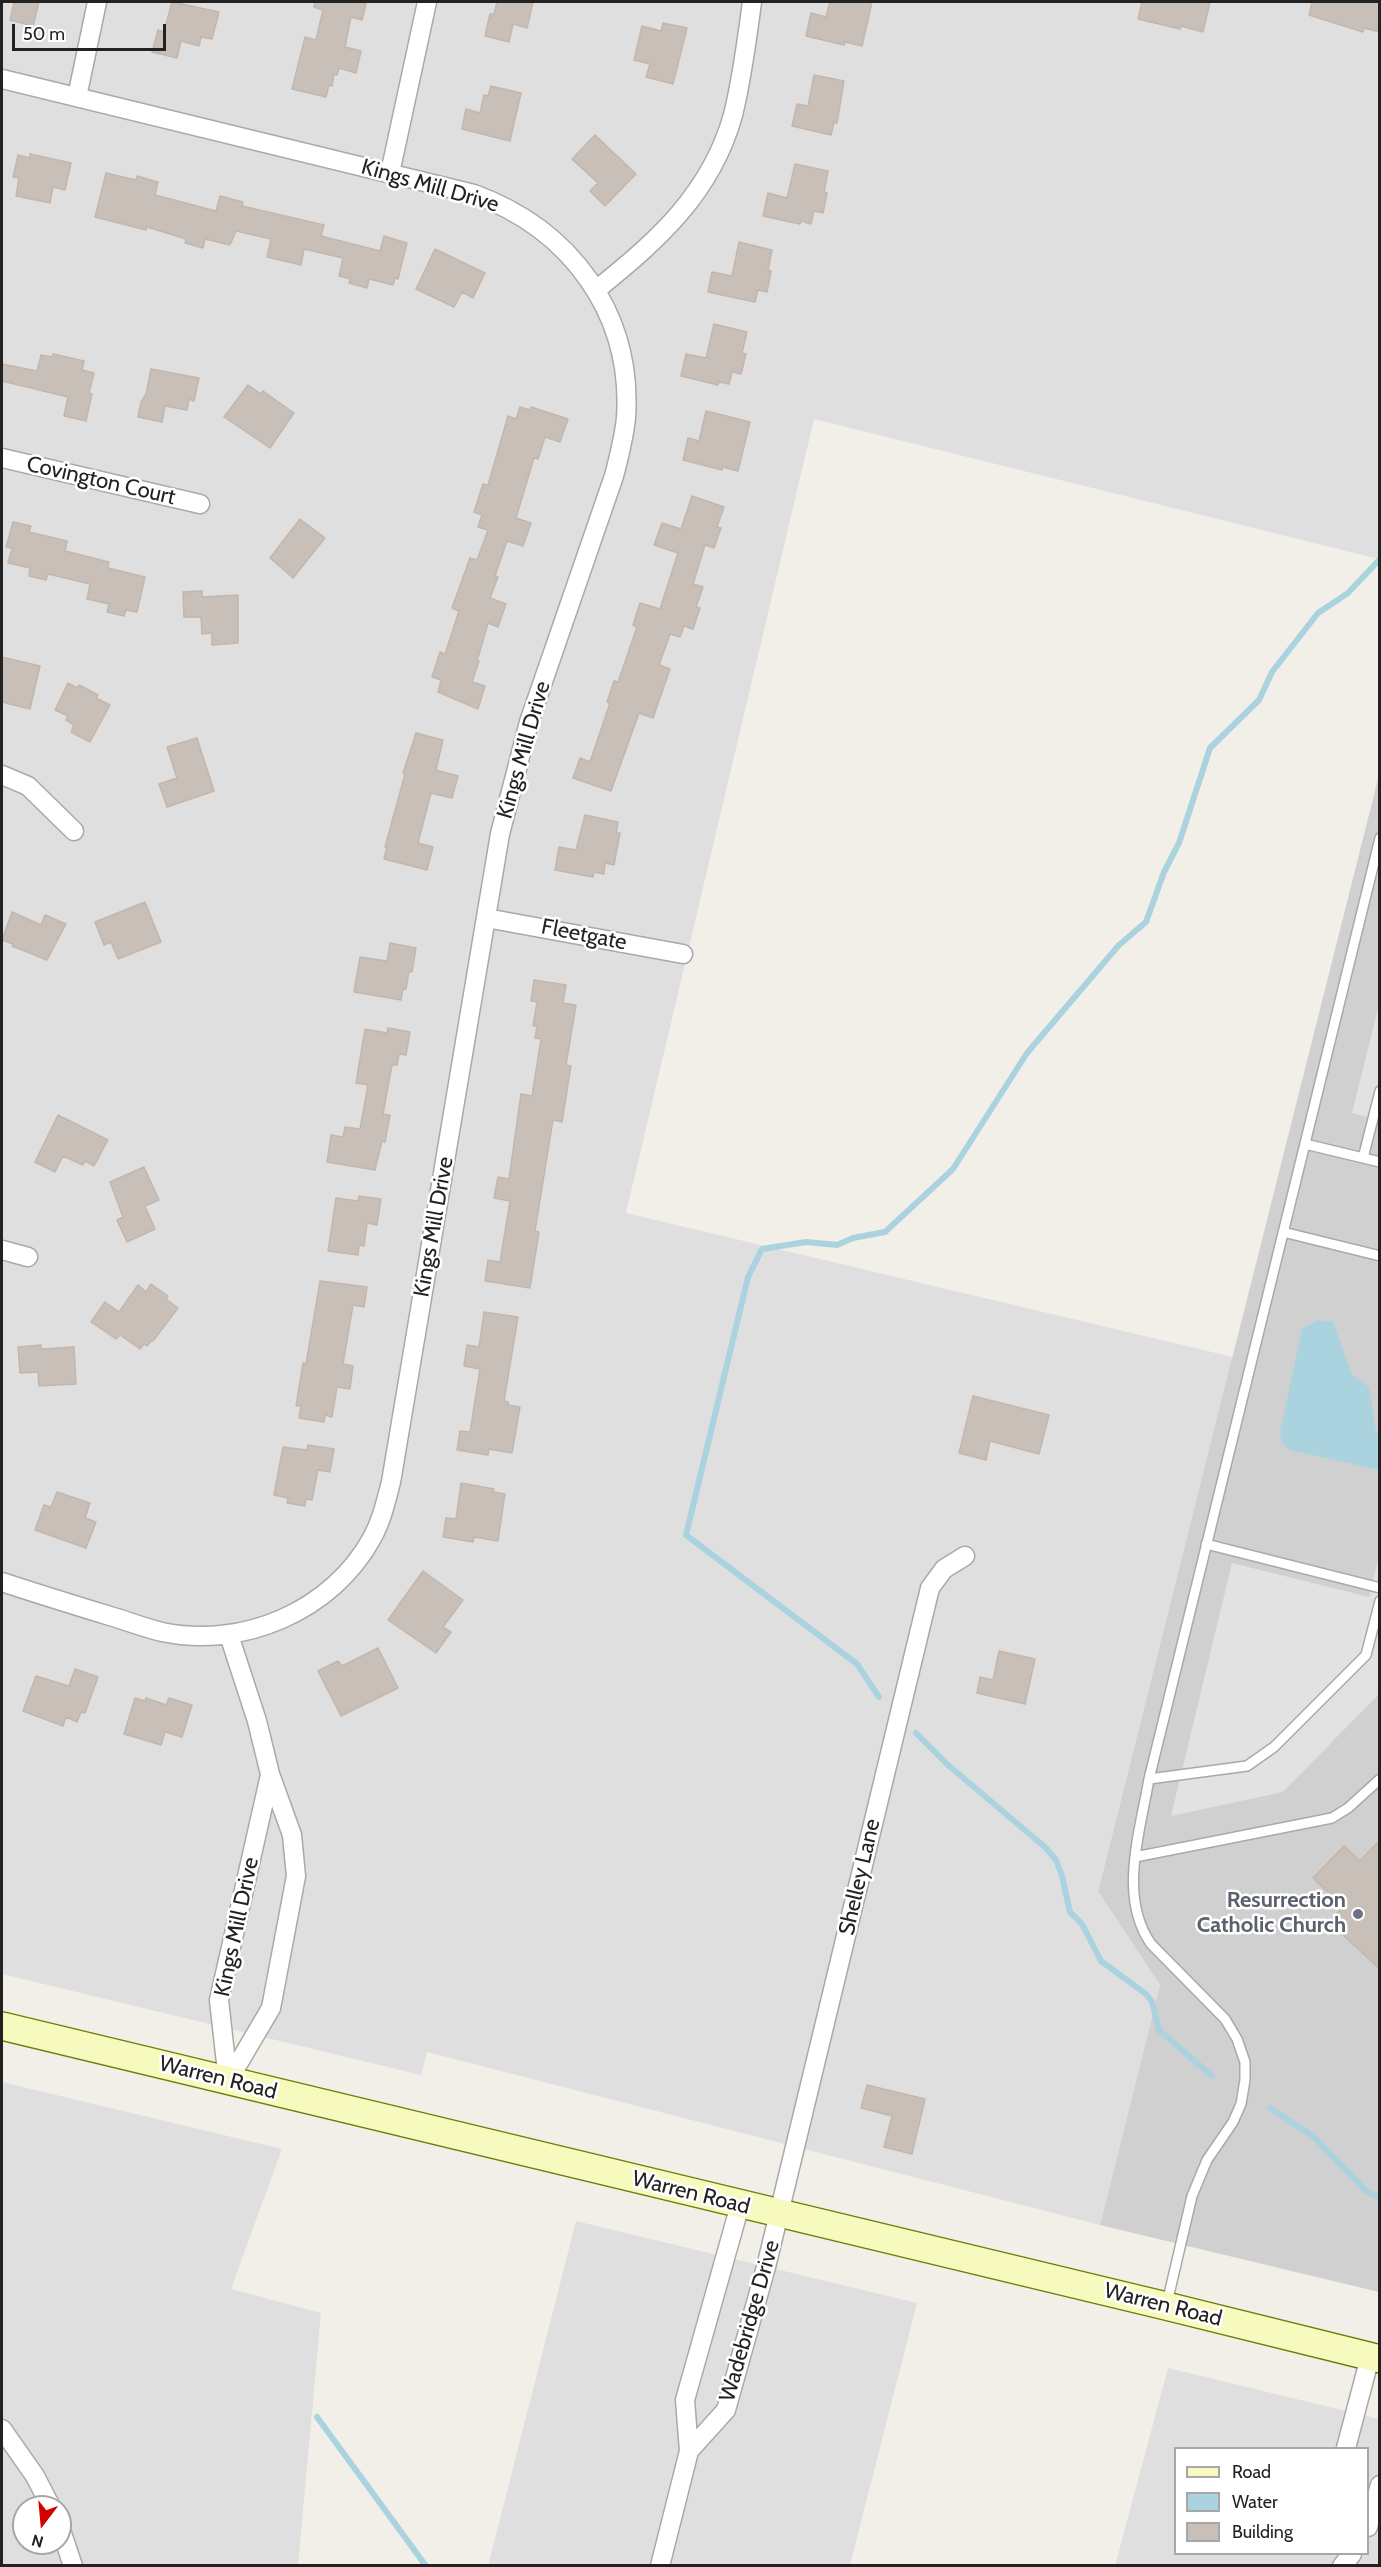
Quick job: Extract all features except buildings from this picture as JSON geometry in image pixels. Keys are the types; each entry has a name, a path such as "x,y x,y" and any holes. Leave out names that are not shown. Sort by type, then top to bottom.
{"street":[{"path":"77,97 97,2"},
{"path":"390,173 427,2"},
{"path":"596,290 651,246 683,211 706,176 733,115 752,2"},
{"name":"Kings Mill Drive","path":"2,79 474,194 514,211 561,246 596,290 612,323 622,358 626,396 623,440 614,476 518,757 500,834 393,1470 383,1513 358,1559 321,1596 278,1621 230,1635 257,1721 270,1774 292,1834 296,1876 271,2007 228,2081"},
{"name":"Covington Court","path":"2,458 200,504"},
{"path":"2,775 28,786 74,831"},
{"name":"Fleetgate","path":"486,918 683,954"},
{"path":"2,1250 28,1257"},
{"name":"Shelley Lane","path":"780,2214 930,1588 944,1569 965,1556"},
{"path":"2,1582 163,1632 196,1636 230,1635"},
{"name":"Kings Mill Drive","path":"228,2081 219,2000 270,1774"},
{"name":"Warren Road","path":"2,2026 1375,2358"},
{"name":"Wadebridge Drive","path":"660,2565 689,2451 685,2400 740,2205"},
{"name":"Wadebridge Drive","path":"689,2451 726,2410 780,2214"},
{"path":"1346,2447 1375,2358"},
{"path":"2,2429 35,2476 45,2495"},
{"path":"1369,2524 1380,2485"}],"lane":[{"path":"1166,2306 1192,2196 1207,2160 1233,2122 1241,2104 1245,2062 1237,2039 1225,2019 1150,1944 1142,1932 1136,1918 1133,1884 1135,1857 1149,1779 1380,838"},
{"path":"1370,879 1380,882"},
{"path":"1363,1158 1380,1091"},
{"path":"1305,1144 1380,1162"},
{"path":"1283,1232 1380,1256"},
{"path":"1206,1544 1380,1588"},
{"path":"1149,1779 1247,1766 1274,1748 1366,1655 1380,1601"},
{"path":"1135,1857 1332,1818 1379,1782"}],"shaded area":[{"path":"2,2 1379,2 1379,559 814,419 626,1213 1233,1357 1098,1890 1160,1985 1100,2225 427,2052 421,2075 2,1974"},
{"path":"1379,775 1379,2292 1100,2225 1160,1985 1098,1891"},
{"path":"1379,1005 1379,1120 1352,1113"},
{"path":"1379,1557 1379,1694 1283,1792 1171,1816 1232,1563 1369,1597"},
{"path":"2,2082 282,2149 231,2289 321,2313 298,2565 2,2566"},
{"path":"576,2221 917,2303 850,2565 488,2566"},
{"path":"1168,2368 1379,2419 1379,2565 1115,2566"}],"water":[{"path":"1318,1320 1333,1322 1352,1375 1369,1387 1376,1433 1379,1435 1379,1470 1290,1450 1282,1443 1280,1432 1302,1329"}],"waterway":[{"path":"879,1697 857,1664 686,1535 748,1277 762,1249 806,1242 837,1245 853,1238 885,1232 953,1169 1027,1053 1119,945 1146,922 1164,872 1179,843 1210,748 1259,700 1272,672 1318,613 1348,593 1380,559"},
{"path":"916,1733 948,1765 1046,1848 1056,1860 1070,1912 1082,1924 1101,1961 1146,1994 1152,2002 1159,2030 1212,2076"},
{"path":"1270,2108 1313,2136 1366,2191 1380,2198"},
{"path":"317,2417 426,2566"}],"place":[{"name":"Resurrection Catholic Church","path":"1358,1914"}]}
